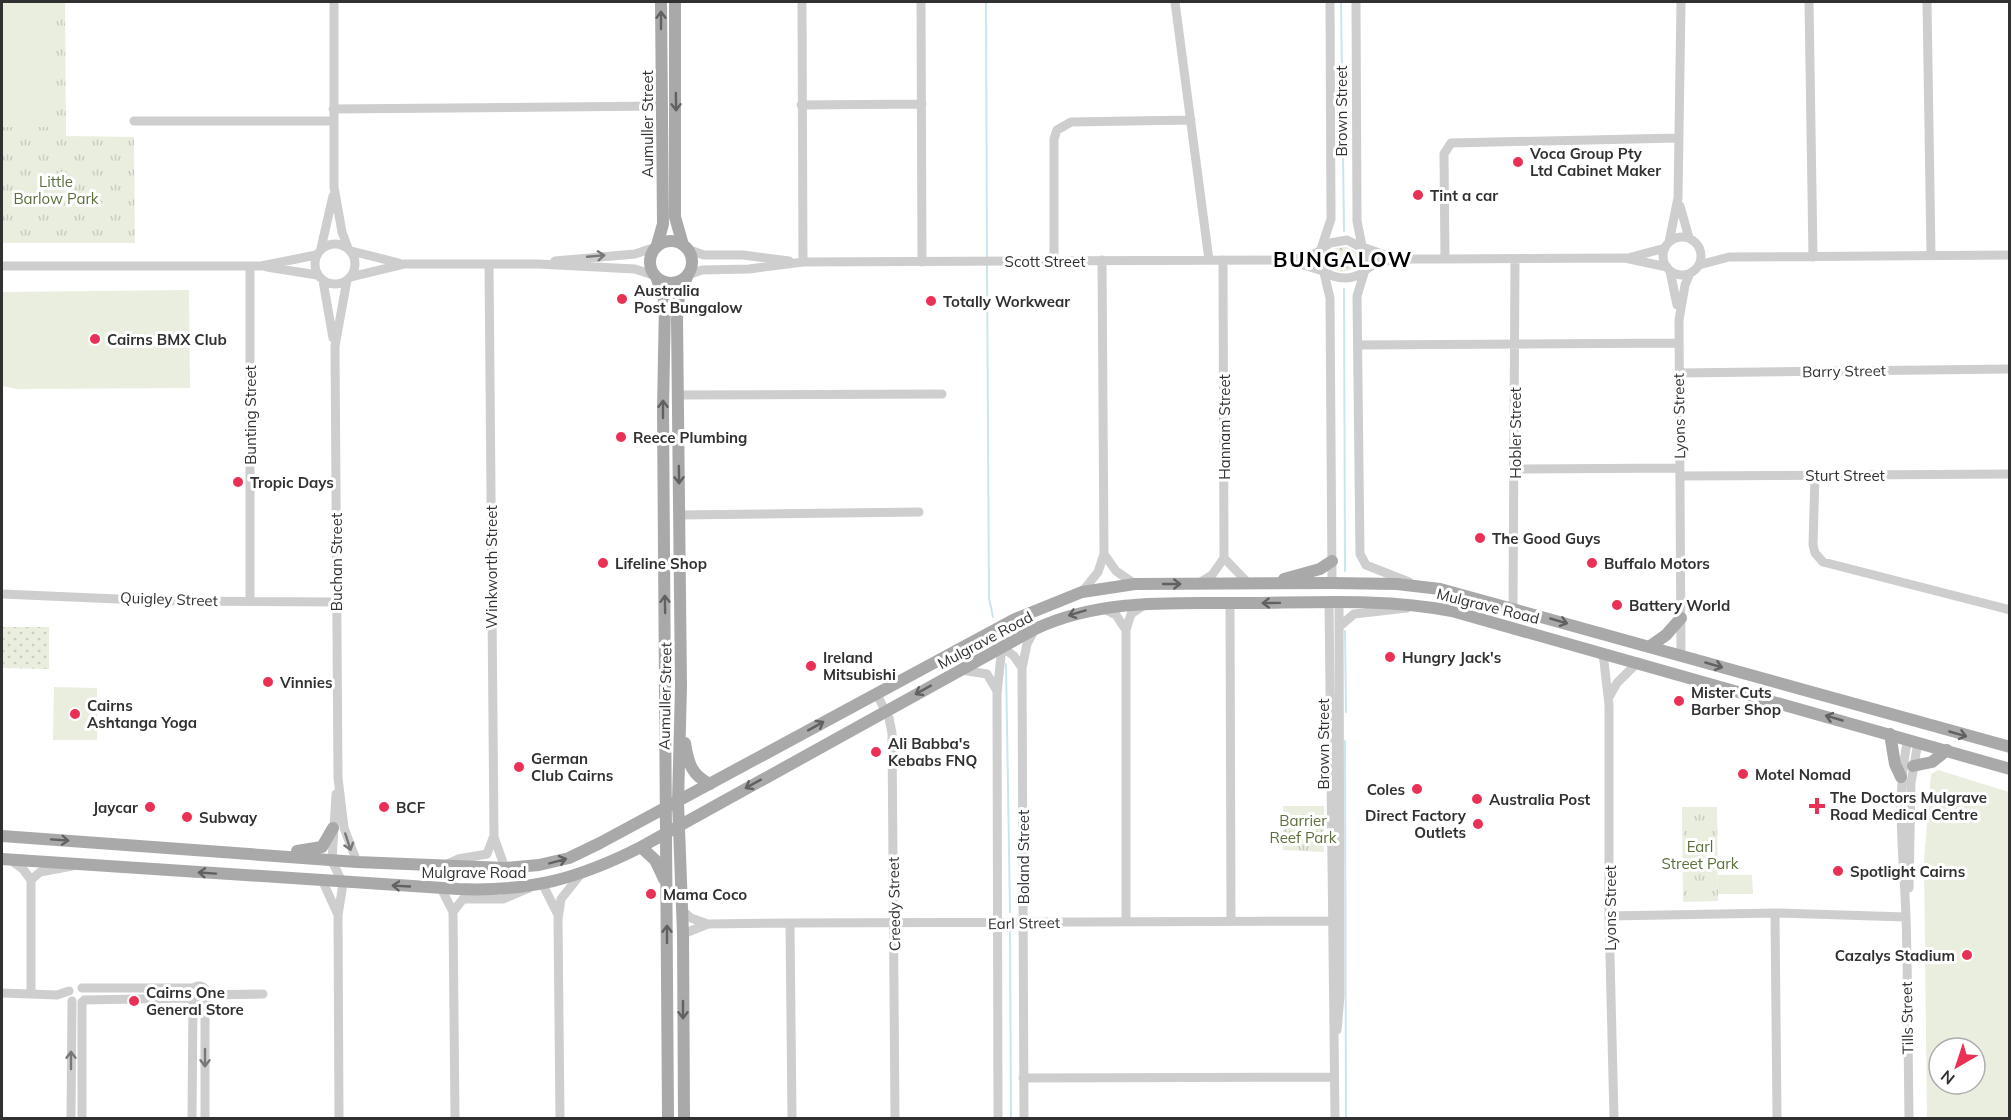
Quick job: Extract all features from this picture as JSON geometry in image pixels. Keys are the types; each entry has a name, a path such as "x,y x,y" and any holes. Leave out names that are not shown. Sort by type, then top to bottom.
{"main road":[{"name":"Aumuller Street","path":"656,246 663,224 661,2"},
{"name":"Aumuller Street","path":"675,2 675,217 685,247"},
{"path":"661,90 667,78 668,50 675,48"},
{"path":"671,241 685,247 692,264 687,276 675,284 655,277 649,258 656,246 671,241"},
{"name":"Aumuller Street","path":"684,1119 683,934 678,826 681,615 677,307 680,289 687,276"},
{"name":"Aumuller Street","path":"655,277 665,302 663,410 668,1119"},
{"path":"1265,584 1320,569 1332,561"},
{"name":"Mulgrave Road","path":"2,836 333,861 504,868 539,865 569,858 666,809 1015,619 1082,592 1135,584 1332,583 1419,586 1513,608 2010,747"},
{"name":"Brown Street","path":"1332,583 1334,602"},
{"name":"Mulgrave Road","path":"6,859 343,884 482,890 537,886 580,875 641,847 1035,629 1070,615 1102,607 1147,603 1334,602 1420,606 1462,613 2010,769"},
{"path":"666,669 673,668 675,664 675,641 681,615"},
{"path":"1649,646 1666,635 1681,618"},
{"path":"1679,674 1681,656"},
{"path":"680,718 689,763 699,779 710,784"},
{"path":"1913,740 1918,722"},
{"path":"1890,734 1895,764 1901,777"},
{"path":"1913,766 1932,762 1947,750"},
{"path":"251,855 316,850 326,843 333,828"},
{"path":"641,847 659,865 667,888"},
{"path":"667,1031 672,1009 672,980 676,975 683,975"}],"street":[{"path":"333,2 334,188 342,232 355,265 348,279"},
{"path":"802,2 803,262"},
{"path":"921,2 922,262"},
{"path":"1175,2 1209,260"},
{"name":"Brown Street","path":"1330,2 1331,219 1335,234 1343,240"},
{"name":"Brown Street","path":"1356,2 1357,221 1364,247"},
{"path":"1669,269 1663,257 1678,198 1678,2"},
{"path":"1809,2 1813,256"},
{"path":"1927,2 1931,255"},
{"path":"801,105 922,104"},
{"path":"333,109 661,106"},
{"path":"1054,261 1054,139 1057,130 1071,122 1191,120"},
{"path":"134,121 334,121"},
{"path":"1444,259 1444,161 1447,148 1457,141 1678,138"},
{"path":"320,278 314,265 334,188"},
{"path":"1678,198 1693,241 1701,254 1699,265"},
{"name":"Brown Street","path":"1321,250 1331,219"},
{"path":"1357,221 1353,235 1321,250 1318,261 1324,272 1344,278 1353,284 1357,296 1361,558 1368,566 1419,586"},
{"path":"1625,258 1667,245 1678,237 1729,257"},
{"path":"1343,240 1396,259"},
{"path":"261,266 319,252 334,243 349,250 404,264 538,264 634,269 655,277"},
{"path":"538,264 635,254 656,246"},
{"name":"Scott Street","path":"685,247 704,255 743,255 803,262 1286,260 1308,257 1321,250"},
{"path":"1357,296 1370,258 1364,247"},
{"path":"1330,298 1335,284 1344,278 1376,262 1396,259 1625,258 1669,269 1680,275 1690,273 1699,265 1729,257 2010,255"},
{"name":"Hobler Street","path":"1513,608 1515,258"},
{"path":"1082,592 1098,572 1104,554 1102,260"},
{"name":"Hannam Street","path":"1223,260 1224,558"},
{"name":"Scott Street","path":"1286,260 1324,272"},
{"name":"Scott Street","path":"687,276 702,270 749,269 803,262"},
{"path":"2,266 261,266 320,278 333,284 404,264"},
{"name":"Winkworth Street","path":"489,264 494,837 504,868"},
{"name":"Bunting Street","path":"250,266 250,601"},
{"name":"Lyons Street","path":"1669,269 1679,320"},
{"name":"Brown Street","path":"1324,272 1330,298 1332,583"},
{"name":"Lyons Street","path":"1681,656 1679,320 1685,285 1690,273"},
{"name":"Buchan Street","path":"320,278 335,346"},
{"name":"Buchan Street","path":"343,884 333,861 333,828 338,778 335,346 348,279"},
{"path":"1358,345 1679,343"},
{"name":"Barry Street","path":"1679,373 2010,369"},
{"path":"679,395 942,394"},
{"name":"Sturt Street","path":"1515,469 1815,475 2010,474"},
{"path":"1815,475 1813,545 1815,553 1823,562 2010,610"},
{"path":"680,515 919,512"},
{"path":"1104,554 1116,571 1135,584"},
{"path":"1197,584 1212,575 1224,558 1249,584"},
{"name":"Quigley Street","path":"2,594 164,601 337,602"},
{"name":"Brown Street","path":"1334,602 1340,626 1335,921"},
{"name":"Brown Street","path":"1334,602 1335,921 1340,1004 1334,1050 1335,1119"},
{"path":"1126,921 1126,630 1131,614 1147,603"},
{"path":"1230,603 1231,921"},
{"path":"1340,626 1346,619 1361,612 1420,606"},
{"path":"1102,607 1116,615 1126,630"},
{"name":"Boland Street","path":"1024,1119 1022,668 1027,644 1035,629"},
{"path":"1002,647 1016,657 1022,668"},
{"name":"Boland Street","path":"998,1119 997,693 1002,647"},
{"name":"Lyons Street","path":"1603,653 1609,697 1609,916 1614,1119"},
{"path":"1609,697 1617,683 1638,662"},
{"path":"960,670 987,674 997,693"},
{"name":"Creedy Street","path":"876,693 892,733 895,1119"},
{"name":"Tills Street","path":"1906,917 1911,869 1913,740"},
{"name":"Tills Street","path":"1909,1119 1901,777 1913,740"},
{"name":"Buchan Street","path":"338,778 344,828 357,862"},
{"path":"443,866 458,859 483,856 489,851 494,837"},
{"path":"6,859 23,869 31,880 31,994"},
{"path":"31,880 40,872 77,864"},
{"path":"560,1119 558,918 561,899 580,875"},
{"path":"323,882 338,915"},
{"path":"339,1119 338,915 343,884"},
{"path":"453,912 463,899 503,899 537,886 558,918"},
{"path":"441,888 453,912 455,1119"},
{"name":"Earl Street","path":"682,910 691,918 708,924 1335,921"},
{"path":"1775,914 1778,1119"},
{"path":"1609,916 1775,914 1906,917"},
{"path":"790,923 792,1119"},
{"name":"Earl Street","path":"683,934 708,924"},
{"path":"75,999 85,995 82,988 193,988 201,986 206,998 205,1119"},
{"path":"192,1119 192,1000 190,993 193,988"},
{"path":"2,993 57,995 75,999 192,1000 200,1003 206,998 262,994"},
{"path":"71,1119 75,999"},
{"path":"75,999 82,1119"},
{"path":"1023,1078 1334,1077"}],"green space":[{"name":"Little Barlow Park","path":"2,2 65,2 66,136 134,137 135,243 2,243"},
{"path":"2,2 54,2 55,127 2,127"},
{"path":"1347,247 1362,255 1364,261 1360,267 1342,272 1327,267 1324,261 1326,254 1336,248"},
{"name":"Cairns BMX Club","path":"189,290 190,388 17,389 2,386 2,292"},
{"path":"2,627 49,627 49,669 2,668"},
{"name":"Cairns Ashtanga Yoga","path":"54,687 97,688 97,740 53,740"},
{"name":"Cazalys Stadium","path":"1938,770 2009,792 2009,1118 1927,1118 1924,862 1931,774"},
{"name":"Barrier Reef Park","path":"1283,806 1324,806 1324,852 1283,850"},
{"name":"Earl Street Park","path":"1682,807 1717,807 1718,901 1683,902"},
{"path":"1718,875 1752,875 1753,894 1718,894"}],"waterway":[{"path":"986,2 987,257"},
{"path":"1341,2 1344,231"},
{"path":"987,263 989,598 993,617"},
{"path":"1344,289 1345,571"},
{"path":"1345,631 1346,712"},
{"path":"1006,664 1010,912"},
{"path":"1345,741 1346,1118"},
{"path":"1010,929 1011,1118"}],"place":[{"name":"Voca Group Pty Ltd Cabinet Maker","path":"1518,162"},
{"name":"Tint a car","path":"1418,195"},
{"name":"Australia Post Bungalow","path":"622,299"},
{"name":"Totally Workwear","path":"931,301"},
{"name":"Cairns BMX Club","path":"95,339"},
{"name":"Reece Plumbing","path":"621,437"},
{"name":"Tropic Days","path":"238,482"},
{"name":"The Good Guys","path":"1480,538"},
{"name":"Lifeline Shop","path":"603,563"},
{"name":"Buffalo Motors","path":"1592,563"},
{"name":"Battery World","path":"1617,605"},
{"name":"Hungry Jack's","path":"1390,657"},
{"name":"Ireland Mitsubishi","path":"811,666"},
{"name":"Vinnies","path":"268,682"},
{"name":"Mister Cuts Barber Shop","path":"1679,701"},
{"name":"Cairns Ashtanga Yoga","path":"75,714"},
{"name":"Ali Babba's Kebabs FNQ","path":"876,752"},
{"name":"German Club Cairns","path":"519,767"},
{"name":"Motel Nomad","path":"1743,774"},
{"name":"Coles","path":"1417,789"},
{"name":"Australia Post","path":"1477,799"},
{"name":"The Doctors Mulgrave Road Medical Centre","path":"1817,806"},
{"name":"Jaycar","path":"150,807"},
{"name":"BCF","path":"384,807"},
{"name":"Subway","path":"187,817"},
{"name":"Direct Factory Outlets","path":"1478,824"},
{"name":"Spotlight Cairns","path":"1838,871"},
{"name":"Mama Coco","path":"651,894"},
{"name":"Cazalys Stadium","path":"1967,955"},
{"name":"Cairns One General Store","path":"134,1001"}],"district":[{"name":"BUNGALOW","path":"1343,259"}]}
